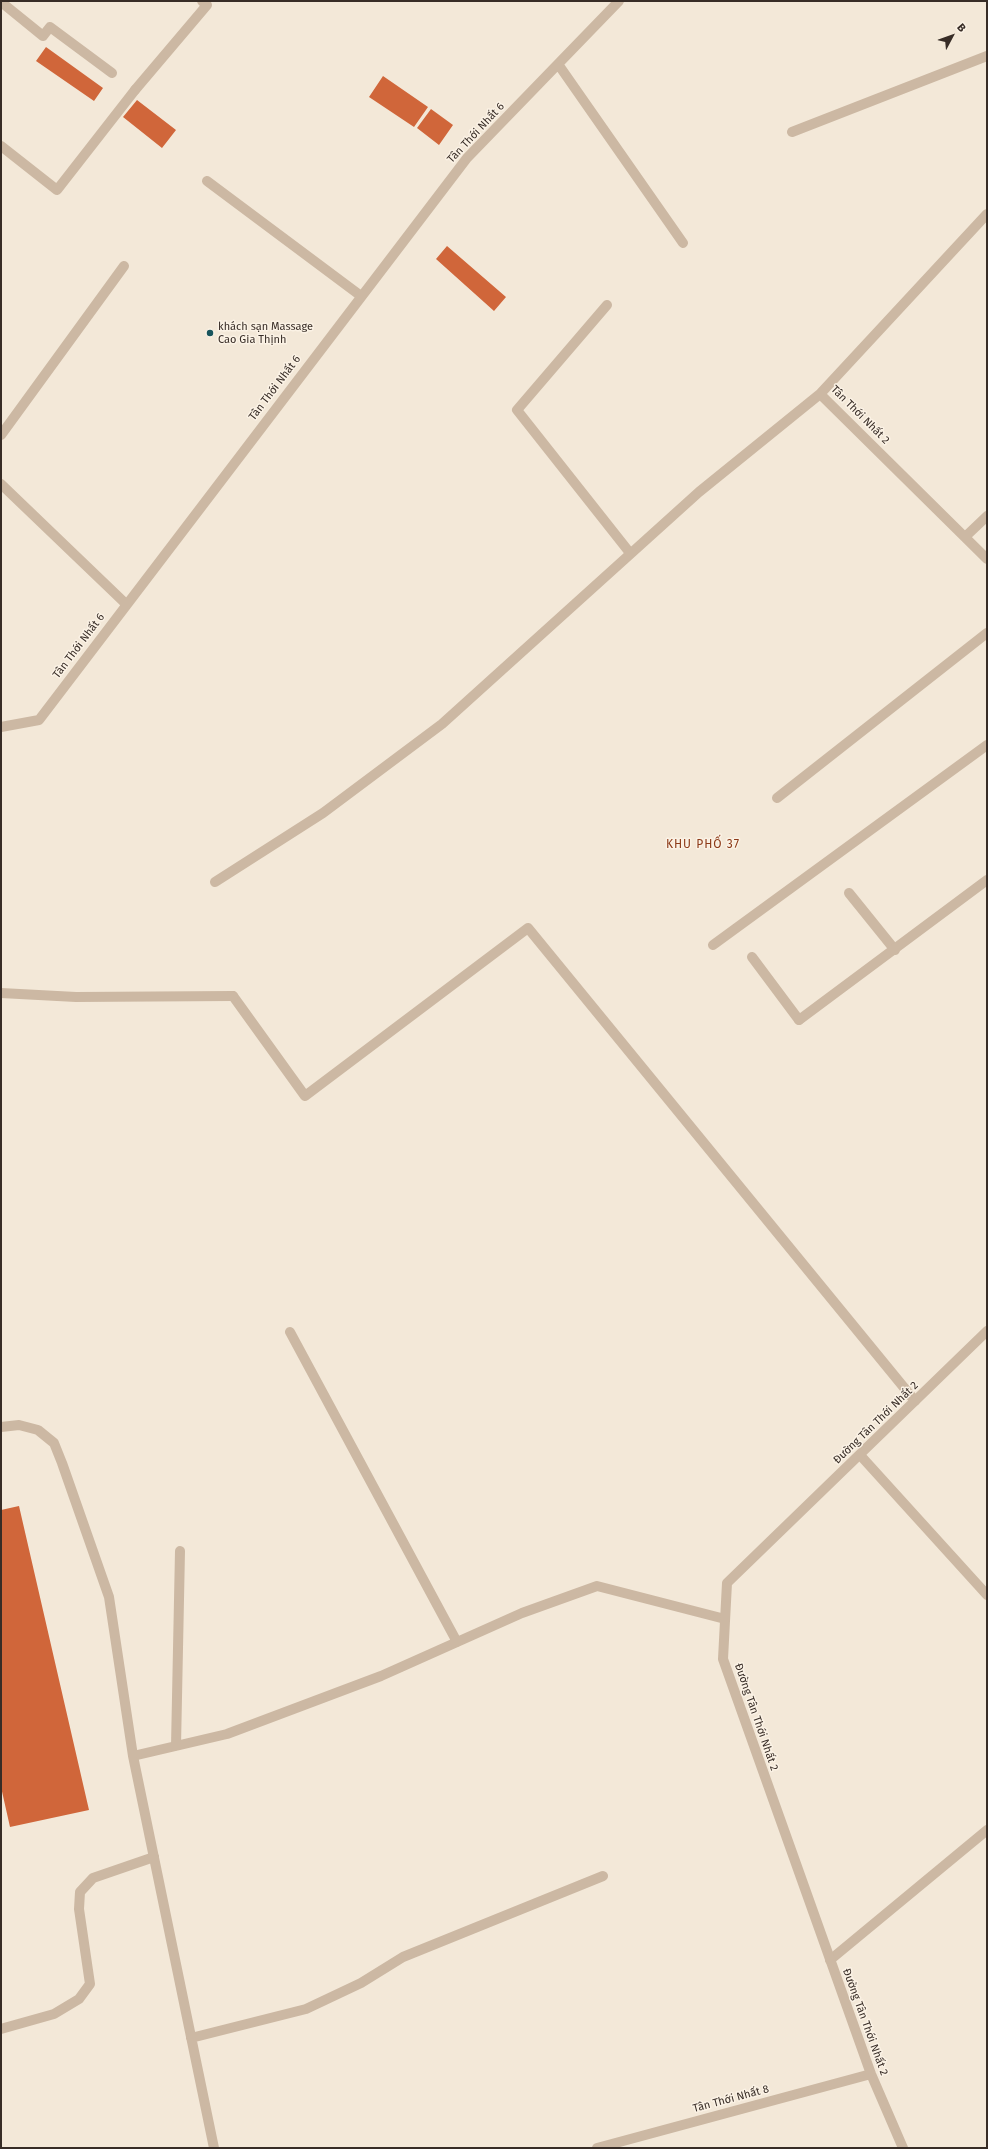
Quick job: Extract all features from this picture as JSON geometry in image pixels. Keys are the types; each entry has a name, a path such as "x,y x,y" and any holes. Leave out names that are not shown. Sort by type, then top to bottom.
{"street":[{"name":"Tân Thới Nhất 6","path":"1,727 39,720 467,158 619,1"},
{"path":"1,2 43,36 50,27 112,72"},
{"path":"1,146 57,190 135,90 207,2"},
{"path":"792,132 987,56"},
{"path":"558,64 683,243"},
{"path":"207,180 361,296"},
{"name":"Tân Thới Nhất 2","path":"987,214 820,394 987,559"},
{"path":"1,435 124,266"},
{"path":"608,305 517,410 630,553"},
{"path":"215,882 323,813 442,724 699,492 820,394"},
{"path":"1,484 126,604"},
{"path":"965,537 987,516"},
{"path":"778,798 987,633"},
{"path":"713,945 987,745"},
{"path":"752,957 799,1020 987,880"},
{"path":"849,893 895,950"},
{"path":"1,993 76,997 233,996 305,1096 528,928 915,1401"},
{"name":"Đường Tân Thới Nhất 2","path":"903,2148 871,2074 723,1659 727,1583 987,1331"},
{"path":"290,1332 458,1642"},
{"path":"1,1427 19,1425 38,1430 54,1443 110,1597 133,1756 214,2148"},
{"path":"860,1455 987,1595"},
{"path":"176,1746 180,1551"},
{"path":"133,1756 234,1731 381,1676 522,1613 597,1586 725,1619"},
{"path":"830,1960 987,1830"},
{"path":"1,2029 54,2014 79,1999 90,1984 79,1909 80,1892 93,1878 154,1857"},
{"path":"191,2038 306,2009 361,1984 403,1957 603,1876"},
{"name":"Tân Thới Nhất 8","path":"597,2148 871,2074"}],"building":[{"path":"46,47 103,88 94,101 36,61"},
{"path":"383,76 428,107 414,127 369,97"},
{"path":"137,100 176,130 162,148 123,117"},
{"path":"431,109 453,125 439,145 417,128"},
{"path":"447,246 506,297 494,311 436,259"},
{"path":"19,1506 89,1810 10,1827 1,1787 1,1510"}],"place":[{"name":"khách sạn Massage Cao Gia Thịnh","path":"210,333"}],"district":[{"name":"KHU PHỐ 37","path":"703,845"}]}
